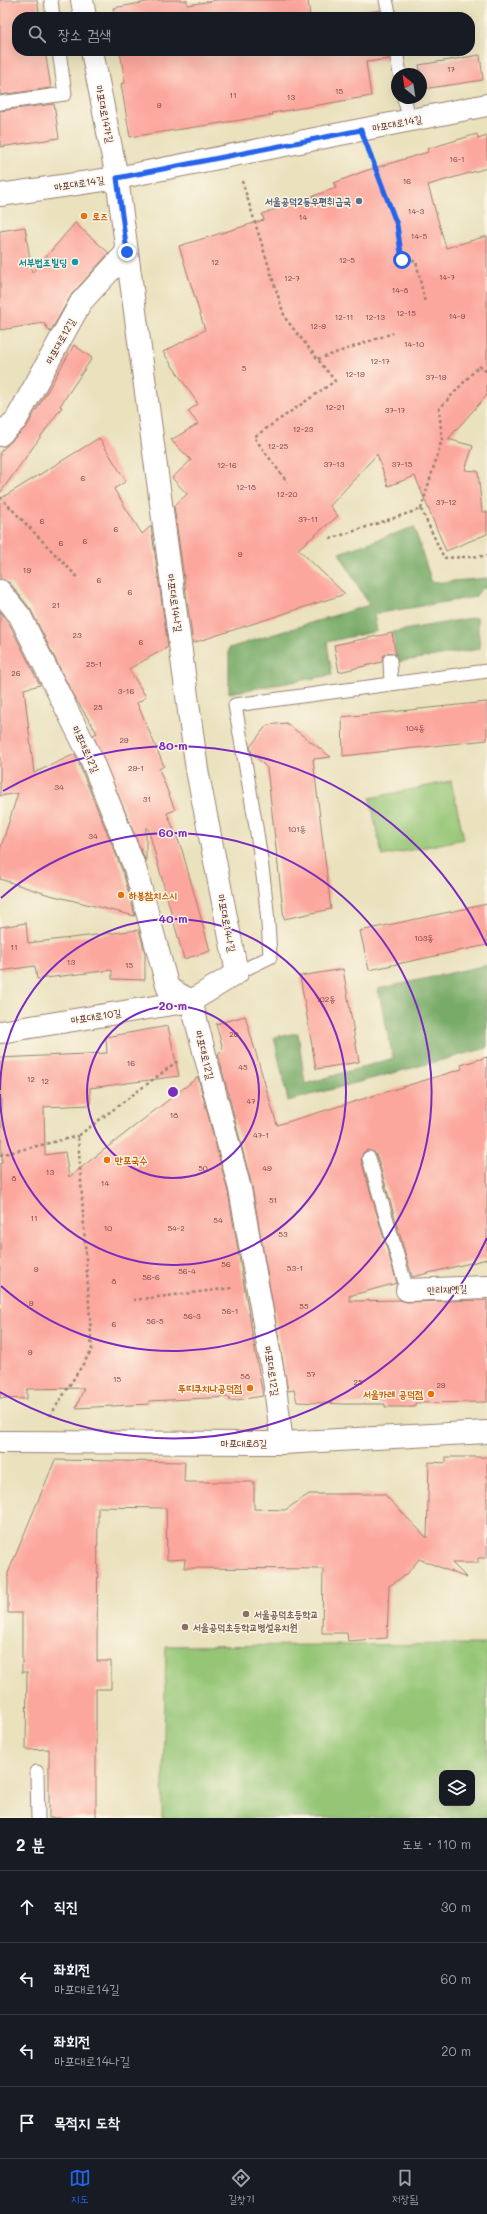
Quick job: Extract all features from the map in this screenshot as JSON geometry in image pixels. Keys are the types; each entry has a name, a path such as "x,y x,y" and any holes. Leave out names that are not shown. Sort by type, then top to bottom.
{"street":[{"path":"82,0 84,12"},
{"name":"마포대로14가길","path":"93,56 117,178"},
{"name":"마포대로14길","path":"0,195 117,178 487,105"},
{"name":"마포대로14나길","path":"117,178 197,770 237,973"},
{"name":"마포대로12길","path":"0,435 16,420 81,302 127,252"},
{"name":"마포대로12길","path":"0,591 20,616 90,756 135,868 168,988 191,1001 240,1189 274,1379 282,1443"},
{"path":"191,1001 237,973"},
{"name":"마포대로10길","path":"0,1032 191,1001"},
{"name":"만리재옛길","path":"407,1290 487,1287"},
{"name":"마포대로8길","path":"0,1442 282,1443 487,1432"}],"lane":[{"path":"51,0 52,12"},
{"path":"386,0 389,12"},
{"path":"0,103 65,94 60,56"},
{"path":"397,56 399,68"},
{"path":"406,104 410,120"},
{"path":"390,660 391,684"},
{"path":"237,973 270,958 267,906 253,806 235,705 487,672"},
{"path":"369,1158 407,1290"},
{"path":"36,1772 38,1818"}],"path":[{"path":"361,130 397,225 402,260 416,261 425,303"},
{"path":"234,155 285,318 336,381 254,437 287,482"},
{"path":"318,359 393,333"},
{"path":"487,372 479,366 439,409 442,439 421,509 444,558 487,556"},
{"path":"0,497 79,579"},
{"path":"330,539 421,509"},
{"path":"0,1155 78,1136 202,1042"},
{"path":"34,1442 92,1350 78,1136"},
{"path":"133,1300 257,1286"}],"green space":[{"path":"414,527 432,583 487,578 487,588 482,588 475,597 374,614 377,631 327,642 332,675 229,693 229,648 369,605 339,553"},
{"path":"477,617 480,649 397,662 392,632"},
{"path":"451,781 464,839 382,856 370,798"},
{"path":"487,965 487,1048 288,1101 274,1037 298,1033 305,1084 393,1058 378,989"},
{"path":"487,1644 487,1818 162,1818 166,1646"}],"building":[{"path":"0,0 37,0 39,12 12,12 12,56 46,56 51,88 0,95"},
{"path":"158,0 187,0 187,5 218,0 308,0 309,12 114,12 113,8"},
{"path":"380,10 381,12 368,12"},
{"path":"480,55 483,80 427,88 427,68 420,68 419,65"},
{"path":"121,56 389,56 389,59 366,62 371,96 272,113 273,115 130,137 121,84 125,83"},
{"path":"54,104 59,138 0,147 0,111"},
{"path":"477,134 478,139 487,136 487,168 428,185 446,248 487,236 487,395 448,439 473,446 465,470 478,471 482,512 487,512 487,534 446,551 415,476 388,486 377,454 330,506 338,516 298,549 345,594 193,643 174,506 187,494 172,478 191,460 171,440 198,424 188,411 198,404 163,352 205,330 179,246 264,220 262,214 336,188 334,183 365,171 428,152 427,149"},
{"path":"75,223 109,253 72,294 50,332 44,323 0,330 0,231 25,227 32,273"},
{"path":"74,345 92,358 60,406 62,407 0,493 0,452 27,426"},
{"path":"99,438 126,481 114,489 142,534 151,526 168,647 129,669 146,697 137,703 164,766 159,769 175,810 167,813 182,850 210,951 184,959 148,828 146,828 146,862 93,735 97,733 72,693 31,610 10,583 0,579 0,499"},
{"path":"0,611 9,623 40,685 24,689 34,773 75,754 123,872 135,916 46,894 0,879 0,850 18,793 0,796"},
{"path":"392,633 396,655 389,652 383,656 382,662 339,672 334,645"},
{"path":"487,702 487,740 343,756 342,717"},
{"path":"286,723 331,757 313,759 331,909 284,919 267,768 252,753 250,747 267,725"},
{"path":"487,904 487,945 369,970 360,931"},
{"path":"26,923 28,943 139,930 145,953 145,980 112,979 112,970 37,979 35,966 0,971 0,927"},
{"path":"343,969 359,1062 316,1069 300,976"},
{"path":"245,1016 277,1125 462,1069 461,1065 487,1057 487,1259 412,1277 377,1156 374,1152 367,1150 363,1153 361,1160 397,1283 349,1296 350,1301 400,1300 407,1302 487,1300 487,1402 415,1403 415,1407 385,1407 385,1404 297,1402 294,1390 288,1391 252,1187 218,1054 223,1049 216,1024"},
{"path":"168,1026 179,1076 90,1088 90,1105 44,1107 45,1155 65,1152 69,1177 198,1077 228,1192 263,1396 230,1401 229,1397 149,1401 149,1404 76,1408 84,1388 27,1389 27,1399 0,1398 0,1163 2,1163 0,1058 107,1053 106,1037"},
{"path":"446,1457 487,1457 487,1558 478,1558 478,1563 452,1563 467,1578 419,1559 407,1574 389,1586 387,1638 348,1641 347,1633 322,1633 323,1569 184,1568 185,1559 167,1560 166,1508 98,1507 97,1661 111,1661 111,1689 96,1689 96,1818 49,1818 49,1749 26,1750 27,1672 22,1672 22,1613 8,1613 8,1573 55,1460 185,1462 184,1482 254,1482 254,1509 285,1510 309,1494 384,1494 427,1538 429,1462 446,1463"}],"place":[{"name":"서울공덕2동우편취급국","path":"359,201"},
{"name":"로즈","path":"84,216"},
{"name":"서부법조빌딩","path":"75,262"},
{"name":"하봉참치스시","path":"121,895"},
{"name":"만포국수","path":"107,1160"},
{"name":"뚜띠쿠치나공덕점","path":"250,1388"},
{"name":"서울카레 공덕점","path":"431,1394"},
{"name":"서울공덕초등학교","path":"246,1614"},
{"name":"서울공덕초등학교병설유치원","path":"185,1627"}],"route":[{"path":"127,252 117,178 361,130 397,225 402,260"}]}
